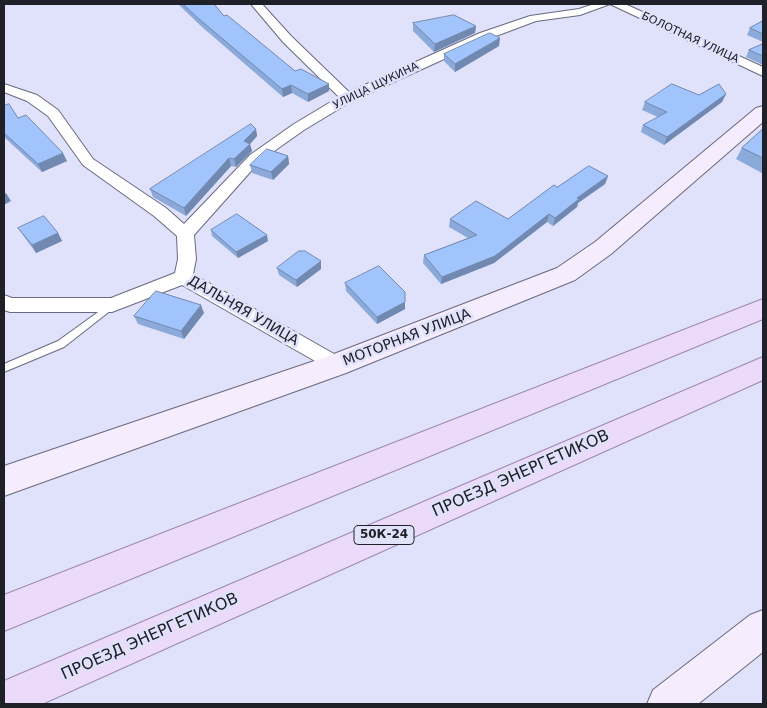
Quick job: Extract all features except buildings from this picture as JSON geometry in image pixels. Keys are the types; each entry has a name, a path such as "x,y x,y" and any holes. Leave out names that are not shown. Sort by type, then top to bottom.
{"main road":[{"path":"4,613 763,309"},
{"name":"ПРОЕЗД ЭНЕРГЕТИКОВ","path":"4,701 763,368"}],"street":[{"path":"256,4 287,39 347,98"},
{"name":"УЛИЦА ЩУКИНА","path":"185,234 255,158 299,126 347,98 484,36 534,18 580,12 605,4"},
{"name":"БОЛОТНАЯ УЛИЦА","path":"616,4 763,72"},
{"path":"4,88 32,98 52,113 88,162 160,212 185,234"},
{"name":"МОТОРНАЯ УЛИЦА","path":"4,481 336,365 566,274 603,248 763,112"},
{"name":"ДАЛЬНЯЯ УЛИЦА","path":"185,234 187,259 183,277 336,365"},
{"path":"4,302 10,305 112,304 140,296 183,277"},
{"path":"667,704 763,628"}],"lane":[{"path":"4,368 61,344 112,304"}]}
